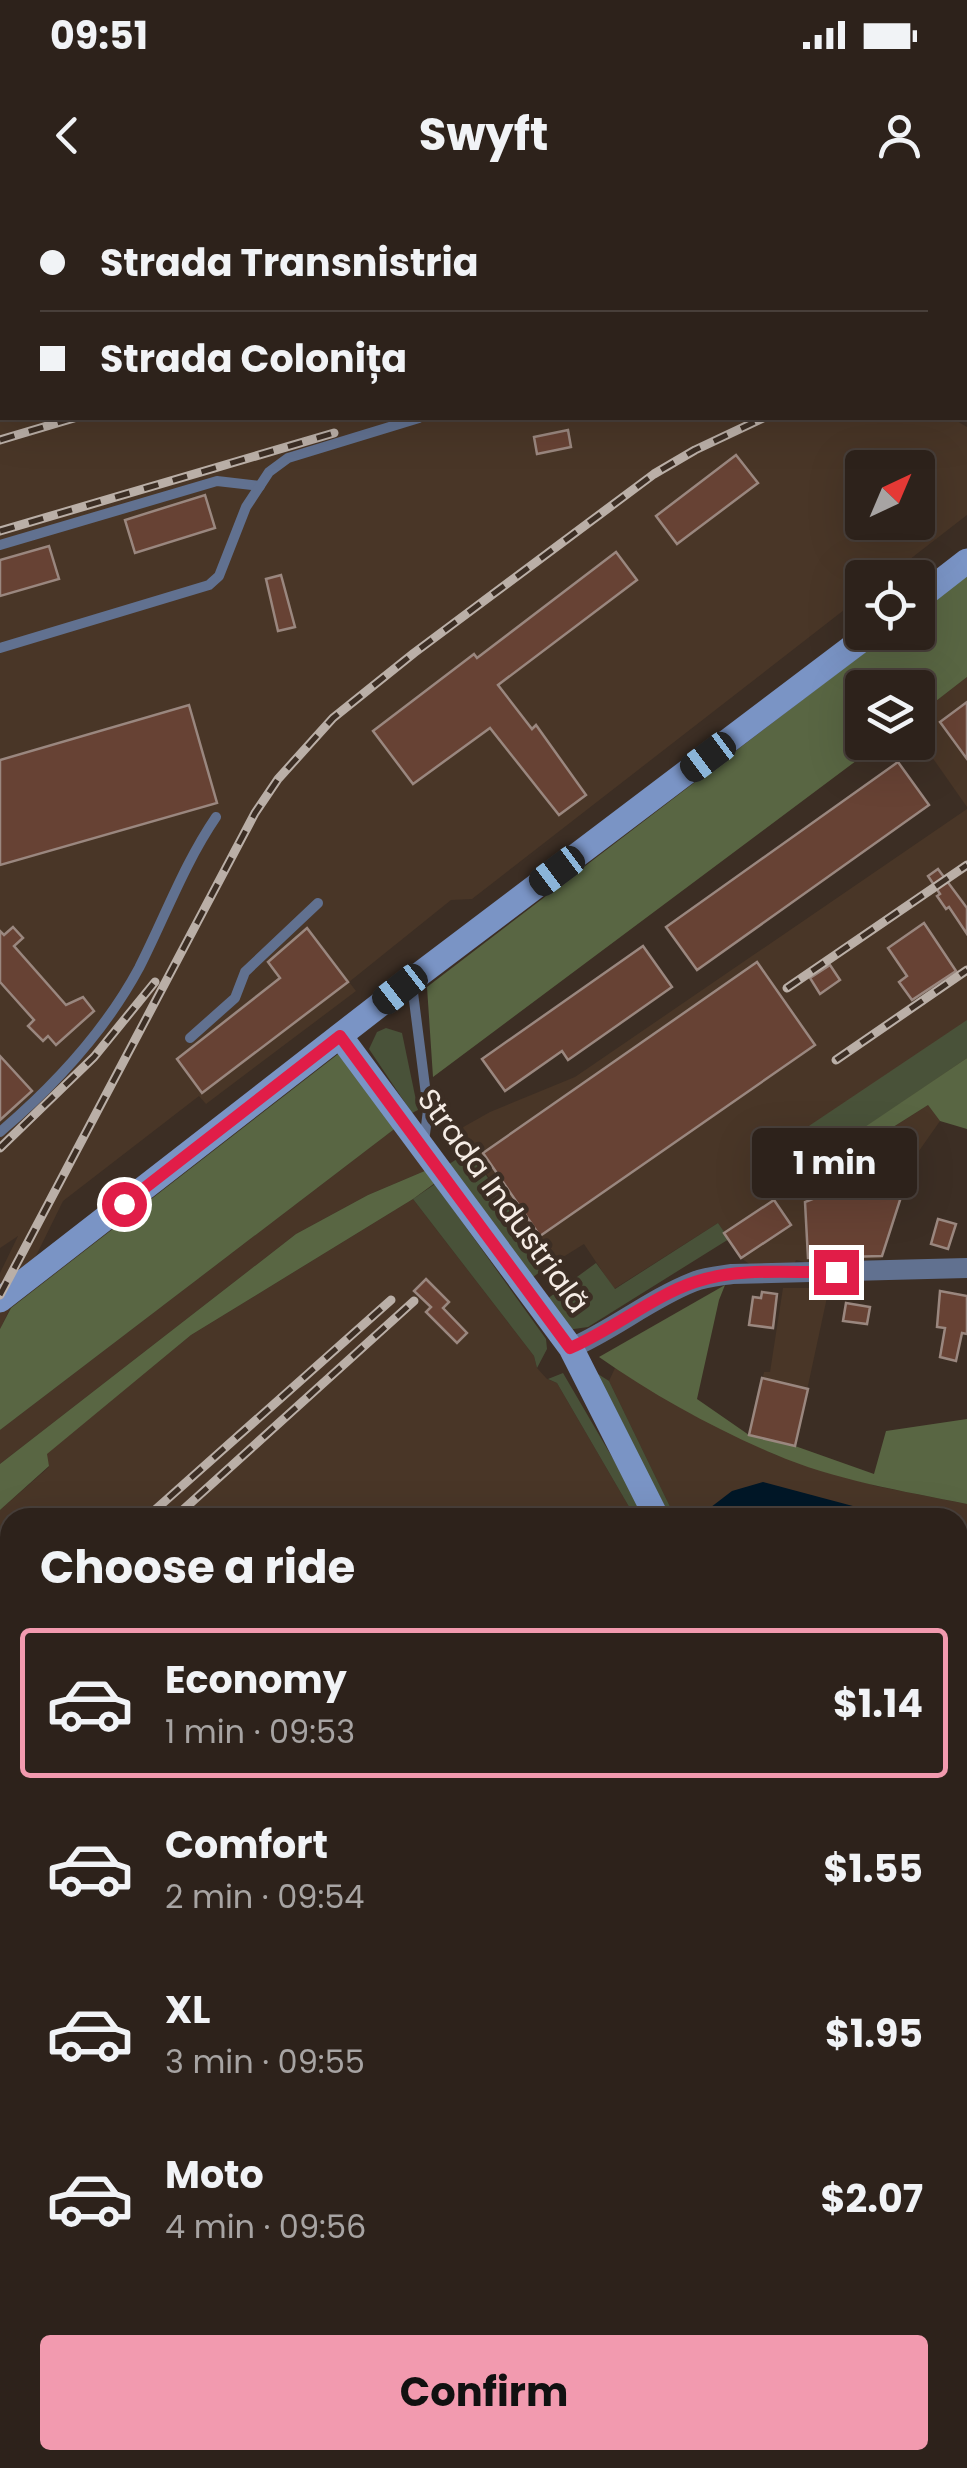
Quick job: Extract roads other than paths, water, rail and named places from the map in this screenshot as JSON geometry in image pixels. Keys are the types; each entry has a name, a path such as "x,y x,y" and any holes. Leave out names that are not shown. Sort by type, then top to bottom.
{"street":[{"path":"935,585 967,561"},
{"path":"0,1300 411,981 848,650"},
{"name":"Strada Industrială","path":"340,1036 570,1348 653,1508"},
{"path":"570,1348 692,1282 732,1274 967,1268"}],"lane":[{"path":"0,648 209,584 219,576 246,507 269,472 288,458 413,420"},
{"path":"0,545 216,481 260,486"},
{"path":"0,1132 60,1076 104,1023 140,965 194,850 216,817"},
{"path":"190,1038 235,998 245,972 318,903"},
{"path":"411,981 428,1110 423,1148"}],"water":[{"path":"763,1482 860,1508 710,1508 732,1491"}],"railway":[{"path":"0,440 67,420"},
{"path":"0,1295 255,813 278,779 333,718 414,653 654,474 759,420"},
{"path":"0,531 334,433"},
{"path":"787,988 967,865"},
{"path":"836,1060 967,970"},
{"path":"0,1148 94,1057 155,982"},
{"path":"157,1508 391,1300"},
{"path":"185,1508 414,1301"}]}
